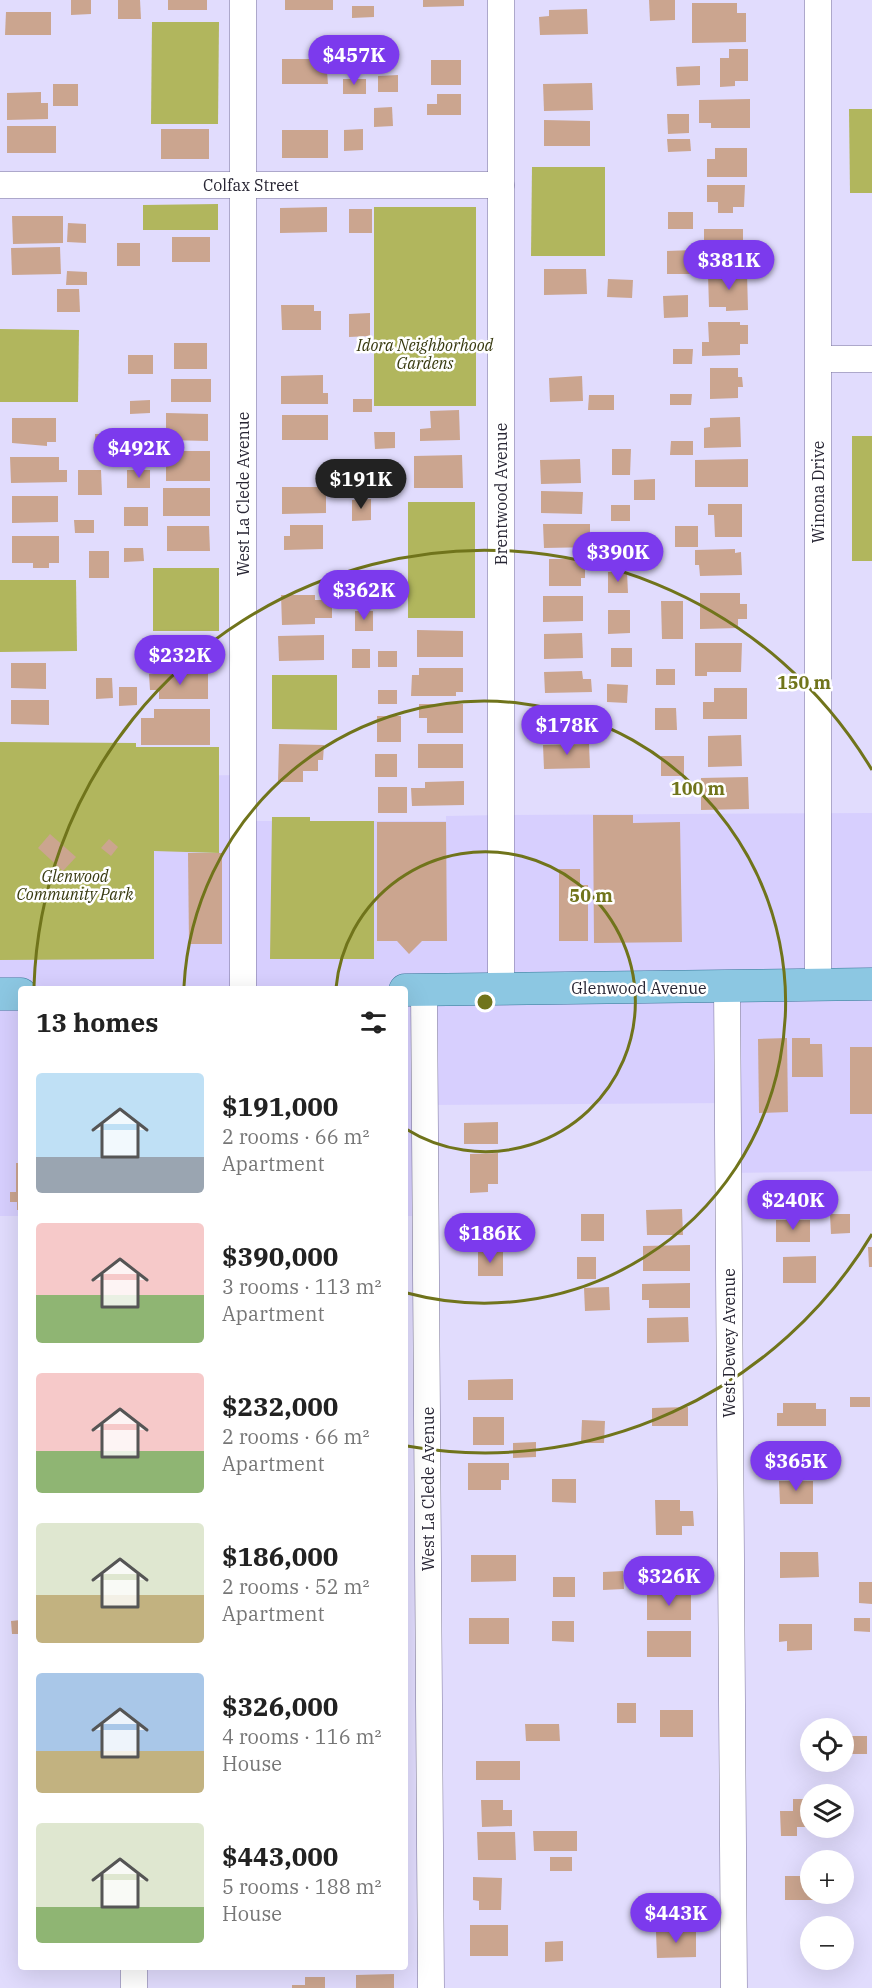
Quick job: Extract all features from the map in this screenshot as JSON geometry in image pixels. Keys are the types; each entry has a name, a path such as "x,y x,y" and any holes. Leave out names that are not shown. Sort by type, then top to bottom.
{"main road":[{"name":"Glenwood Avenue","path":"415,990 872,984"},
{"path":"0,994 18,994"}],"street":[{"name":"West La Clede Avenue","path":"243,0 243,986"},
{"name":"Brentwood Avenue","path":"501,0 501,989"},
{"name":"Winona Drive","path":"818,0 818,984"},
{"name":"Colfax Street","path":"0,185 501,185"},
{"path":"819,359 872,359"},
{"name":"West Dewey Avenue","path":"727,987 734,1988"},
{"name":"West La Clede Avenue","path":"415,990 431,1988"},
{"path":"134,1970 134,1988"}],"shaded area":[{"path":"243,775 244,821 446,821 446,816 501,815 872,813 872,1171 728,1173 727,1103 425,1105 426,1216 408,1216 408,986 18,986 18,1216 0,1216 0,778"}],"green space":[{"path":"152,22 219,22 218,124 151,124"},
{"path":"849,109 872,109 872,193 850,193"},
{"path":"532,167 605,167 605,256 531,256"},
{"path":"218,204 218,230 143,230 143,205"},
{"name":"Idora Neighborhood Gardens","path":"374,207 476,207 476,406 374,406"},
{"path":"0,329 79,330 78,402 0,402"},
{"path":"852,436 872,436 872,561 852,561"},
{"path":"408,502 475,502 475,618 408,618"},
{"path":"153,568 219,568 219,631 153,631"},
{"path":"0,580 76,580 77,651 0,652"},
{"path":"272,675 337,675 337,730 272,729"},
{"name":"Glenwood Community Park","path":"0,742 136,743 136,747 219,747 219,853 154,851 154,959 0,960"},
{"path":"272,817 310,817 310,821 374,821 374,959 270,959"}],"building":[{"path":"71,0 91,0 91,14 71,15"},
{"path":"118,0 140,0 141,19 118,19"},
{"path":"168,0 207,0 207,10 168,10"},
{"path":"285,0 333,0 333,10 285,10"},
{"path":"423,0 464,0 464,6 423,7"},
{"path":"649,0 675,0 675,20 650,21"},
{"path":"692,3 737,3 737,13 746,13 746,42 692,43"},
{"path":"352,6 374,6 374,17 352,18"},
{"path":"587,9 588,34 540,35 539,17 549,16 549,10"},
{"path":"6,12 51,12 51,35 5,35"},
{"path":"729,49 748,49 748,81 735,81 735,86 720,87 720,58 729,58"},
{"path":"282,59 326,59 328,84 282,84"},
{"path":"431,60 461,60 461,85 431,85"},
{"path":"700,66 700,85 677,86 676,67"},
{"path":"398,75 398,92 378,92 378,76"},
{"path":"343,79 366,79 366,94 343,94"},
{"path":"592,83 593,110 544,111 543,84"},
{"path":"53,84 78,84 78,106 53,106"},
{"path":"41,92 41,103 48,103 48,119 7,120 7,93"},
{"path":"437,94 461,94 461,115 427,115 427,104 437,104"},
{"path":"750,99 750,128 711,128 711,123 699,123 699,100"},
{"path":"392,107 393,126 374,127 374,108"},
{"path":"667,114 689,114 689,133 668,134"},
{"path":"544,120 590,121 590,146 544,146"},
{"path":"7,126 56,126 56,153 7,153"},
{"path":"161,129 209,129 209,159 161,159"},
{"path":"363,129 363,150 344,151 344,130"},
{"path":"282,130 328,130 328,158 282,158"},
{"path":"667,139 690,139 691,151 668,152"},
{"path":"715,148 747,148 747,177 707,177 707,159 715,159"},
{"path":"707,185 745,185 744,207 733,207 733,213 718,213 718,202 707,202"},
{"path":"327,207 327,232 280,233 280,208"},
{"path":"349,209 372,209 372,233 349,233"},
{"path":"668,212 693,212 693,229 668,229"},
{"path":"12,216 63,216 63,243 13,244"},
{"path":"68,223 86,224 86,243 67,242"},
{"path":"704,229 743,229 743,260 704,261"},
{"path":"172,237 210,237 210,262 172,262"},
{"path":"117,243 140,243 140,266 117,266"},
{"path":"60,247 61,274 12,275 11,248"},
{"path":"694,250 694,274 667,274 667,251"},
{"path":"544,269 586,269 587,294 544,295"},
{"path":"67,271 87,272 87,285 66,285"},
{"path":"747,273 748,310 726,311 726,307 709,307 708,274"},
{"path":"608,279 633,280 632,298 607,297"},
{"path":"57,289 79,289 80,312 57,312"},
{"path":"688,295 688,317 664,318 663,296"},
{"path":"281,305 314,305 314,311 321,311 321,330 282,330"},
{"path":"370,313 370,336 349,337 349,314"},
{"path":"708,322 740,322 740,325 748,325 748,344 740,344 740,355 702,356 702,342 709,342"},
{"path":"174,343 207,343 207,369 174,369"},
{"path":"673,349 693,349 692,364 673,364"},
{"path":"128,355 153,355 153,374 128,374"},
{"path":"710,368 738,368 738,377 742,377 743,387 738,387 738,398 710,399"},
{"path":"323,375 323,393 328,393 328,404 281,404 281,376"},
{"path":"582,376 583,401 550,402 549,378"},
{"path":"171,379 211,379 211,402 171,402"},
{"path":"670,394 692,394 691,405 670,405"},
{"path":"589,395 614,395 614,410 588,410"},
{"path":"353,399 372,399 372,412 353,412"},
{"path":"150,400 150,413 130,414 130,401"},
{"path":"459,410 460,440 420,441 420,429 431,428 430,411"},
{"path":"166,413 208,414 208,441 166,440"},
{"path":"282,415 328,415 328,440 282,440"},
{"path":"740,417 741,447 704,448 704,428 710,427 710,418"},
{"path":"12,418 56,418 56,442 47,442 47,446 12,443"},
{"path":"374,432 395,432 395,448 375,449"},
{"path":"95,434 113,434 114,454 96,454"},
{"path":"671,441 693,441 693,455 670,455"},
{"path":"612,449 631,449 630,475 612,475"},
{"path":"166,451 210,451 210,481 166,481"},
{"path":"462,455 463,488 414,488 414,456"},
{"path":"10,457 59,457 59,470 67,470 67,482 11,483"},
{"path":"580,459 581,483 541,484 540,460"},
{"path":"748,459 748,487 695,487 695,460"},
{"path":"78,470 101,470 102,495 78,495"},
{"path":"127,470 150,470 150,488 127,488"},
{"path":"655,479 655,500 634,500 634,480"},
{"path":"282,487 326,487 326,513 282,514"},
{"path":"163,488 210,488 210,516 163,516"},
{"path":"541,491 583,492 582,514 541,513"},
{"path":"12,496 58,496 58,522 12,523"},
{"path":"371,499 371,520 352,521 352,500"},
{"path":"708,504 742,504 742,537 715,537 714,515 708,515"},
{"path":"611,505 630,505 630,521 611,521"},
{"path":"124,507 148,507 148,526 124,526"},
{"path":"74,520 94,520 94,533 75,533"},
{"path":"543,524 590,524 590,537 596,537 596,547 544,548"},
{"path":"290,525 323,525 323,549 284,550 284,536 290,536"},
{"path":"167,526 209,526 210,551 167,551"},
{"path":"675,526 698,526 698,547 675,547"},
{"path":"12,536 59,536 59,563 49,563 49,568 33,568 33,563 12,563"},
{"path":"608,537 628,537 628,559 608,559"},
{"path":"124,548 143,548 144,561 124,562"},
{"path":"735,549 735,553 741,552 742,575 700,576 699,565 695,565 695,550"},
{"path":"89,551 109,551 109,578 89,578"},
{"path":"549,559 585,559 585,578 581,578 581,586 549,586"},
{"path":"608,572 627,572 628,593 608,593"},
{"path":"700,593 740,593 740,604 747,604 747,619 738,619 738,628 700,629"},
{"path":"281,595 315,595 315,600 332,600 332,618 315,618 315,624 282,625"},
{"path":"543,596 583,596 583,621 543,622"},
{"path":"661,601 683,601 683,639 662,639"},
{"path":"608,610 630,610 630,633 608,634"},
{"path":"355,611 373,611 373,631 355,631"},
{"path":"417,630 463,631 463,657 417,657"},
{"path":"582,633 583,658 544,659 544,634"},
{"path":"324,635 324,660 279,661 278,636"},
{"path":"175,637 209,637 208,663 168,662 168,648 174,648"},
{"path":"695,643 742,643 741,672 707,672 707,676 695,676"},
{"path":"611,648 632,648 632,667 611,667"},
{"path":"352,649 370,649 370,668 352,668"},
{"path":"378,651 397,651 397,667 378,667"},
{"path":"11,663 46,663 46,689 11,688"},
{"path":"419,668 463,668 463,692 456,692 456,696 411,696 412,675 419,675"},
{"path":"656,669 675,669 675,685 656,685"},
{"path":"582,671 583,679 591,679 592,692 545,693 544,672"},
{"path":"208,673 208,699 159,699 159,690 150,690 149,674"},
{"path":"96,678 112,678 113,698 96,699"},
{"path":"607,684 628,685 627,703 607,702"},
{"path":"119,687 137,687 137,705 119,706"},
{"path":"714,688 747,688 747,719 703,719 703,702 714,702"},
{"path":"378,690 397,690 397,704 378,704"},
{"path":"11,700 49,700 49,725 11,724"},
{"path":"419,704 463,704 463,733 427,733 427,718 419,718"},
{"path":"655,708 676,708 677,730 655,730"},
{"path":"154,709 210,709 210,745 141,745 141,718 154,718"},
{"path":"377,716 401,716 401,742 377,742"},
{"path":"741,735 742,766 708,767 708,736"},
{"path":"279,744 324,745 323,760 318,760 318,771 303,771 303,782 278,782"},
{"path":"418,744 463,744 463,768 418,768"},
{"path":"589,744 590,768 544,769 543,745"},
{"path":"375,754 397,754 397,777 375,777"},
{"path":"661,756 684,756 684,776 661,776"},
{"path":"748,777 749,809 701,810 701,778"},
{"path":"464,781 464,805 412,806 411,788 425,788 425,782"},
{"path":"378,787 407,787 407,813 378,813"},
{"path":"593,815 633,815 633,823 680,822 682,942 594,943"},
{"path":"377,822 446,822 447,941 422,941 409,954 397,941 377,941"},
{"path":"50,834 76,857 63,871 38,848"},
{"path":"109,839 118,847 111,856 101,848"},
{"path":"188,853 222,853 222,944 189,944"},
{"path":"559,869 580,869 580,885 588,885 588,941 559,941"},
{"path":"787,1038 788,1112 759,1113 758,1039"},
{"path":"792,1038 810,1038 810,1044 822,1044 823,1077 792,1077"},
{"path":"850,1047 872,1047 872,1114 850,1114"},
{"path":"498,1122 498,1144 464,1144 464,1123"},
{"path":"498,1153 498,1184 488,1184 488,1192 470,1193 470,1154"},
{"path":"16,1163 18,1163 18,1210 17,1202 10,1202 10,1192 16,1192"},
{"path":"682,1209 683,1235 647,1235 646,1210"},
{"path":"581,1214 604,1214 604,1241 581,1241"},
{"path":"830,1214 850,1214 850,1233 831,1234"},
{"path":"776,1220 810,1220 810,1242 776,1242"},
{"path":"690,1245 690,1271 643,1271 643,1246"},
{"path":"868,1247 872,1247 872,1267 869,1267"},
{"path":"478,1251 503,1251 503,1276 478,1276"},
{"path":"816,1256 816,1283 783,1283 783,1257"},
{"path":"577,1257 596,1257 596,1279 577,1279"},
{"path":"690,1283 690,1308 649,1308 649,1300 642,1300 642,1284"},
{"path":"609,1287 610,1310 585,1311 584,1288"},
{"path":"688,1317 689,1342 647,1343 647,1318"},
{"path":"513,1379 513,1400 468,1400 468,1380"},
{"path":"850,1397 870,1397 870,1407 850,1407"},
{"path":"783,1403 816,1403 816,1409 826,1409 826,1426 777,1426 777,1413 783,1413"},
{"path":"688,1407 688,1426 652,1426 652,1408"},
{"path":"473,1417 504,1417 504,1445 473,1445"},
{"path":"582,1420 605,1421 604,1443 581,1443"},
{"path":"536,1442 536,1457 513,1458 513,1443"},
{"path":"782,1443 813,1443 813,1469 782,1469"},
{"path":"468,1463 509,1463 509,1480 501,1480 501,1490 468,1490"},
{"path":"552,1479 576,1479 576,1503 552,1502"},
{"path":"779,1481 813,1481 813,1504 780,1504"},
{"path":"655,1500 680,1500 680,1511 693,1511 694,1526 682,1526 682,1535 656,1535"},
{"path":"780,1552 818,1552 819,1577 780,1578"},
{"path":"471,1555 516,1555 516,1581 471,1582"},
{"path":"684,1557 684,1568 691,1568 691,1583 648,1583 648,1558"},
{"path":"623,1571 624,1589 603,1590 603,1572"},
{"path":"553,1577 575,1577 575,1597 553,1597"},
{"path":"859,1582 872,1582 872,1604 859,1603"},
{"path":"647,1594 691,1594 691,1620 647,1620"},
{"path":"469,1618 509,1618 509,1644 469,1644"},
{"path":"854,1618 870,1618 870,1632 854,1631"},
{"path":"18,1620 18,1634 12,1634 11,1621"},
{"path":"552,1621 574,1621 574,1642 552,1641"},
{"path":"779,1624 812,1624 812,1650 787,1651 787,1641 779,1642"},
{"path":"647,1631 691,1631 691,1657 647,1657"},
{"path":"617,1703 636,1703 636,1723 617,1723"},
{"path":"660,1710 693,1710 693,1737 660,1737"},
{"path":"525,1724 559,1724 560,1741 526,1741"},
{"path":"854,1736 867,1736 867,1754 854,1754"},
{"path":"476,1761 520,1761 520,1780 476,1780"},
{"path":"793,1799 800,1799 800,1827 797,1827 797,1836 781,1836 780,1811 793,1811"},
{"path":"481,1800 503,1800 503,1810 512,1810 512,1826 482,1827"},
{"path":"533,1831 577,1831 577,1851 534,1851"},
{"path":"477,1832 515,1832 516,1860 478,1860"},
{"path":"550,1857 572,1857 572,1871 550,1871"},
{"path":"785,1876 800,1876 800,1900 785,1900"},
{"path":"473,1877 502,1878 501,1910 479,1910 479,1901 473,1900"},
{"path":"470,1925 508,1925 508,1956 470,1956"},
{"path":"696,1931 696,1957 657,1958 656,1932"},
{"path":"563,1941 563,1961 545,1962 545,1942"},
{"path":"394,1974 394,1988 356,1988 356,1975"},
{"path":"305,1977 325,1977 325,1988 292,1988 292,1985 305,1985"}]}
